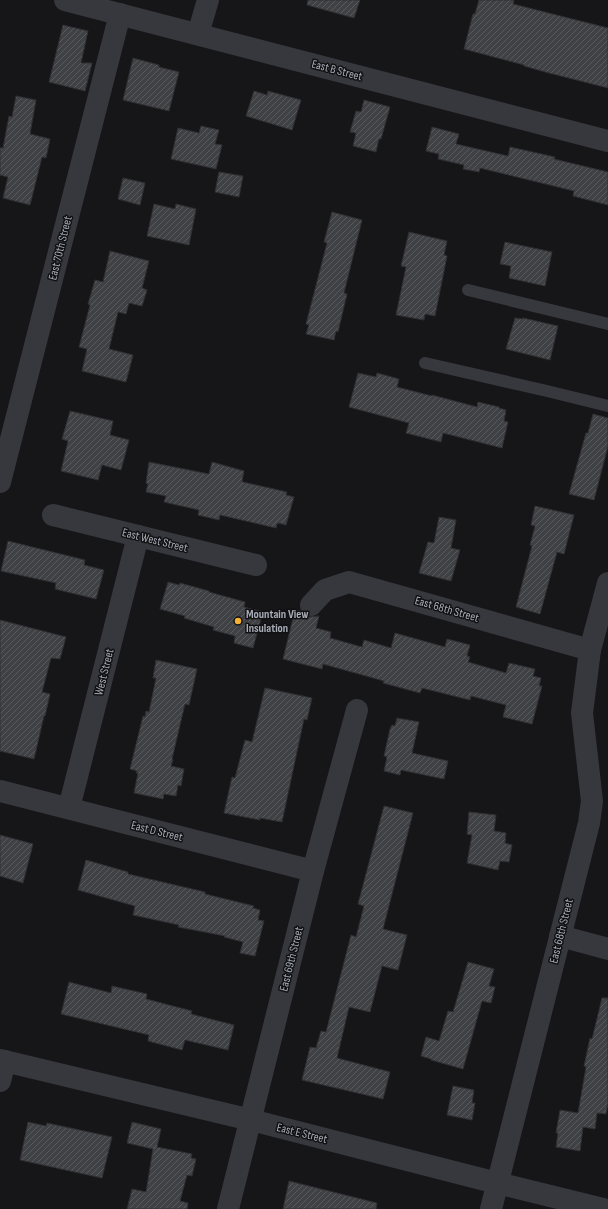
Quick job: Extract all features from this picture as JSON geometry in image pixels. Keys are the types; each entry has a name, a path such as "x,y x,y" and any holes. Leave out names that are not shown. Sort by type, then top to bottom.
{"street":[{"name":"East B Street","path":"65,0 608,141"},
{"path":"198,34 208,0"},
{"name":"East 70th Street","path":"0,482 120,14"},
{"name":"East West Street","path":"53,515 256,565"},
{"name":"West Street","path":"69,808 138,536"},
{"name":"East 68th Street","path":"310,605 325,590 349,582 590,650"},
{"name":"East 68th Street","path":"491,1209 589,823 592,801 582,713 590,650 608,583"},
{"name":"East 69th Street","path":"228,1209 313,871 357,710"},
{"name":"East D Street","path":"0,791 313,871"},
{"path":"560,936 608,949"},
{"name":"East E Street","path":"2,1067 251,1120 497,1184 603,1209"}],"lane":[{"path":"468,290 608,324"},
{"path":"425,363 608,406"}],"building":[{"path":"308,0 360,0 354,18 307,5"},
{"path":"479,0 514,0 513,4 608,28 608,88 464,49 473,14 475,14"},
{"path":"63,25 88,31 81,63 92,63 85,91 49,82"},
{"path":"133,58 179,72 169,111 123,100"},
{"path":"254,91 267,95 268,91 301,100 292,130 246,116"},
{"path":"16,96 36,100 30,134 50,139 46,158 42,157 30,205 3,198 8,177 0,175 0,148 3,148 9,116 12,117"},
{"path":"364,100 390,107 376,152 353,146 356,133 350,132 356,111 361,112"},
{"path":"201,126 219,130 215,144 222,145 216,169 171,159 178,128 199,133"},
{"path":"432,127 459,134 456,144 508,156 510,147 555,157 554,159 608,172 608,205 573,196 574,191 480,168 479,172 463,169 464,165 438,159 439,154 426,151"},
{"path":"219,172 243,176 239,197 215,192"},
{"path":"123,178 145,183 140,205 118,199"},
{"path":"154,204 175,209 176,204 196,209 189,245 147,236"},
{"path":"332,212 362,220 344,293 347,294 338,332 336,331 334,340 306,334 309,325 306,324 327,243 324,242"},
{"path":"409,232 447,241 444,255 447,256 435,316 425,314 424,320 396,315 406,267 401,266"},
{"path":"505,242 552,252 545,286 509,278 511,266 500,264"},
{"path":"110,251 149,261 142,288 147,290 142,306 129,303 126,314 118,312 109,349 133,355 126,382 82,371 87,349 79,347 90,305 88,304 95,280 103,282"},
{"path":"515,318 523,318 558,326 550,360 506,349"},
{"path":"358,373 376,377 377,373 399,379 397,387 477,407 478,402 506,410 504,421 508,422 502,448 443,433 441,442 406,433 409,423 349,407"},
{"path":"70,411 113,421 110,435 129,440 121,470 102,465 98,480 61,471 68,441 62,439"},
{"path":"593,414 608,418 608,446 594,500 569,494 586,433 588,433"},
{"path":"149,462 209,474 212,462 244,471 243,482 287,492 286,495 294,497 286,525 278,523 276,528 220,515 219,520 198,515 199,510 164,502 166,496 146,492"},
{"path":"535,506 574,515 564,554 557,552 540,614 516,607 532,546 530,545 535,526 531,525"},
{"path":"439,517 456,520 451,548 460,550 451,581 419,573 428,542 434,543"},
{"path":"8,541 85,560 84,565 104,570 96,599 55,589 56,583 1,571"},
{"path":"168,582 179,585 180,583 245,602 244,607 263,612 253,648 234,643 235,636 213,630 214,627 184,618 185,616 160,609"},
{"path":"295,610 301,611 308,617 319,616 316,628 331,632 330,638 362,647 364,640 391,648 395,633 445,647 447,639 470,645 467,656 470,657 468,662 506,673 509,663 535,669 533,676 541,678 539,686 542,686 532,724 503,717 506,705 471,696 470,700 422,688 420,693 323,664 322,669 283,659"},
{"path":"0,620 66,637 60,659 51,658 42,692 50,694 34,759 0,751"},
{"path":"156,660 197,669 189,705 185,704 171,766 184,769 181,786 178,785 176,796 164,794 163,799 134,793 138,773 136,773 137,771 130,769 143,716 145,717 146,711 149,712 156,678 153,678"},
{"path":"265,688 312,698 307,720 304,719 282,822 260,818 260,820 224,813 232,777 235,778 245,740 252,742"},
{"path":"397,718 419,722 412,753 448,761 444,779 401,770 400,775 384,771 387,757 384,756 390,729 392,725 395,726"},
{"path":"384,806 413,813 383,929 407,935 398,970 382,966 370,1012 349,1007 337,1058 390,1072 383,1099 302,1080 310,1047 316,1048 321,1031 326,1032 351,935 356,937 364,906 358,904"},
{"path":"469,812 496,815 494,831 506,833 505,843 512,845 509,862 500,861 498,870 467,863 472,835 467,834"},
{"path":"0,835 33,844 23,883 0,876"},
{"path":"86,860 128,872 128,874 205,892 205,894 254,906 253,908 260,910 258,920 264,921 255,956 240,953 243,942 224,937 225,936 178,927 179,925 133,915 135,906 78,890"},
{"path":"468,962 494,969 489,986 495,987 491,1003 482,1001 463,1069 421,1056 426,1037 439,1041 448,1011 453,1012"},
{"path":"69,982 111,993 112,986 147,994 146,999 192,1011 191,1014 234,1025 228,1050 185,1040 182,1050 148,1041 149,1035 61,1014"},
{"path":"602,998 608,998 608,1103 606,1114 597,1113 595,1129 583,1127 580,1151 556,1147 558,1133 556,1133 560,1110 578,1113 586,1067 584,1066 590,1038 592,1039"},
{"path":"453,1086 474,1090 472,1103 475,1103 472,1120 447,1115"},
{"path":"28,1122 46,1126 47,1123 112,1137 102,1178 20,1160"},
{"path":"132,1122 161,1129 157,1147 192,1154 191,1158 196,1159 192,1176 187,1175 180,1201 188,1203 187,1209 127,1209 132,1189 146,1192 153,1149 127,1143"},
{"path":"289,1181 377,1203 376,1209 283,1209"}],"place":[{"name":"Mountain View Insulation","path":"238,621"}]}
